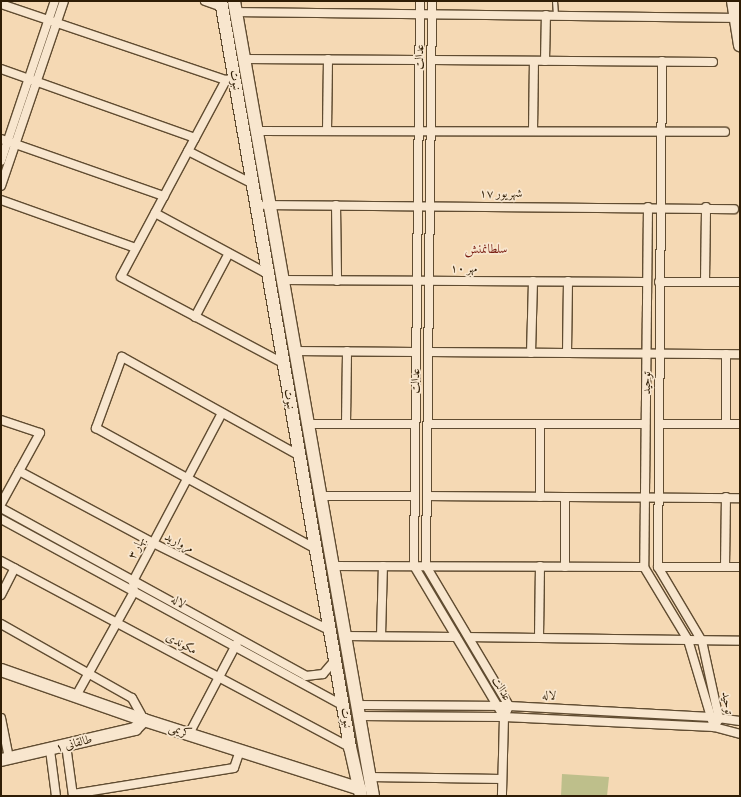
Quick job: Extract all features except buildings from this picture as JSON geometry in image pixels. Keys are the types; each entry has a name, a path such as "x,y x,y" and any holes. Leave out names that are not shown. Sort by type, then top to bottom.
{"street":[{"path":"33,81 48,19 55,1"},
{"path":"1,161 64,1"},
{"path":"205,1 222,4"},
{"name":"عدالت","path":"420,1 414,566 504,716 509,706 426,566 432,1"},
{"path":"733,1 740,45"},
{"path":"1,4 230,79 195,138 121,277 283,363"},
{"name":"نبوت","path":"222,4 230,79 253,184 350,747 361,793"},
{"path":"235,7 420,14 736,18"},
{"name":"نبوت","path":"235,7 373,796"},
{"path":"545,61 546,15"},
{"path":"244,59 420,60"},
{"path":"327,131 328,59"},
{"path":"432,60 714,62"},
{"path":"533,131 534,61"},
{"name":"توحید","path":"662,61 659,282 658,567 702,641 715,718 714,727"},
{"path":"1,69 195,138"},
{"path":"256,131 725,132"},
{"path":"1,186 8,141"},
{"path":"8,141 164,196"},
{"path":"188,151 253,184"},
{"path":"1,200 136,248"},
{"name":"۱۷ شهریور","path":"256,206 706,207 734,209"},
{"path":"336,206 337,280"},
{"name":"توحید","path":"648,207 644,567 688,640 715,718"},
{"path":"705,282 706,207"},
{"path":"155,213 268,274"},
{"path":"195,317 229,253"},
{"name":"۱۰ مهر","path":"282,280 647,282"},
{"path":"531,353 533,281"},
{"path":"568,281 568,353"},
{"path":"659,282 740,282"},
{"path":"294,351 416,352"},
{"path":"346,424 347,351"},
{"path":"429,352 740,354"},
{"path":"726,354 726,424"},
{"path":"300,456 122,357 96,428 316,549"},
{"name":"بهار ۳","path":"133,580 222,412"},
{"path":"1,420 40,433 1,504"},
{"path":"307,424 415,424"},
{"path":"428,424 646,424"},
{"path":"540,424 540,497"},
{"path":"659,424 740,424"},
{"name":"مروارید","path":"19,471 153,543 331,631"},
{"path":"320,496 415,496"},
{"path":"427,496 740,498"},
{"path":"565,497 565,567"},
{"path":"725,567 726,497"},
{"name":"لاله","path":"1,508 306,676 322,674 336,660"},
{"name":"لاله","path":"1,519 344,706"},
{"name":"مکوندی","path":"1,561 350,747"},
{"path":"332,566 644,567"},
{"path":"381,636 383,566"},
{"path":"539,637 540,566"},
{"path":"658,567 740,567"},
{"path":"1,595 15,568"},
{"path":"76,696 134,592 133,580"},
{"path":"1,624 132,698 144,720"},
{"path":"344,636 456,637"},
{"path":"469,637 740,641"},
{"path":"188,734 239,638"},
{"name":"کریمی","path":"1,670 361,793"},
{"path":"344,706 358,710"},
{"name":"لاله","path":"358,710 509,706 715,718 740,721"},
{"name":"لاله","path":"358,710 714,727 740,734"},
{"path":"502,796 504,716"},
{"path":"1,718 5,759"},
{"name":"طالقانی ۱","path":"5,759 50,750 135,728 144,720"},
{"path":"348,730 354,725 361,729"},
{"path":"66,745 73,795 234,768 240,751"},
{"path":"50,750 56,796"},
{"path":"369,777 502,779"}],"lane":[{"path":"555,1 556,15"}],"green space":[{"path":"562,774 609,777 607,796 561,796"}],"district":[{"name":"سلطانمنش","path":"486,249"}]}
